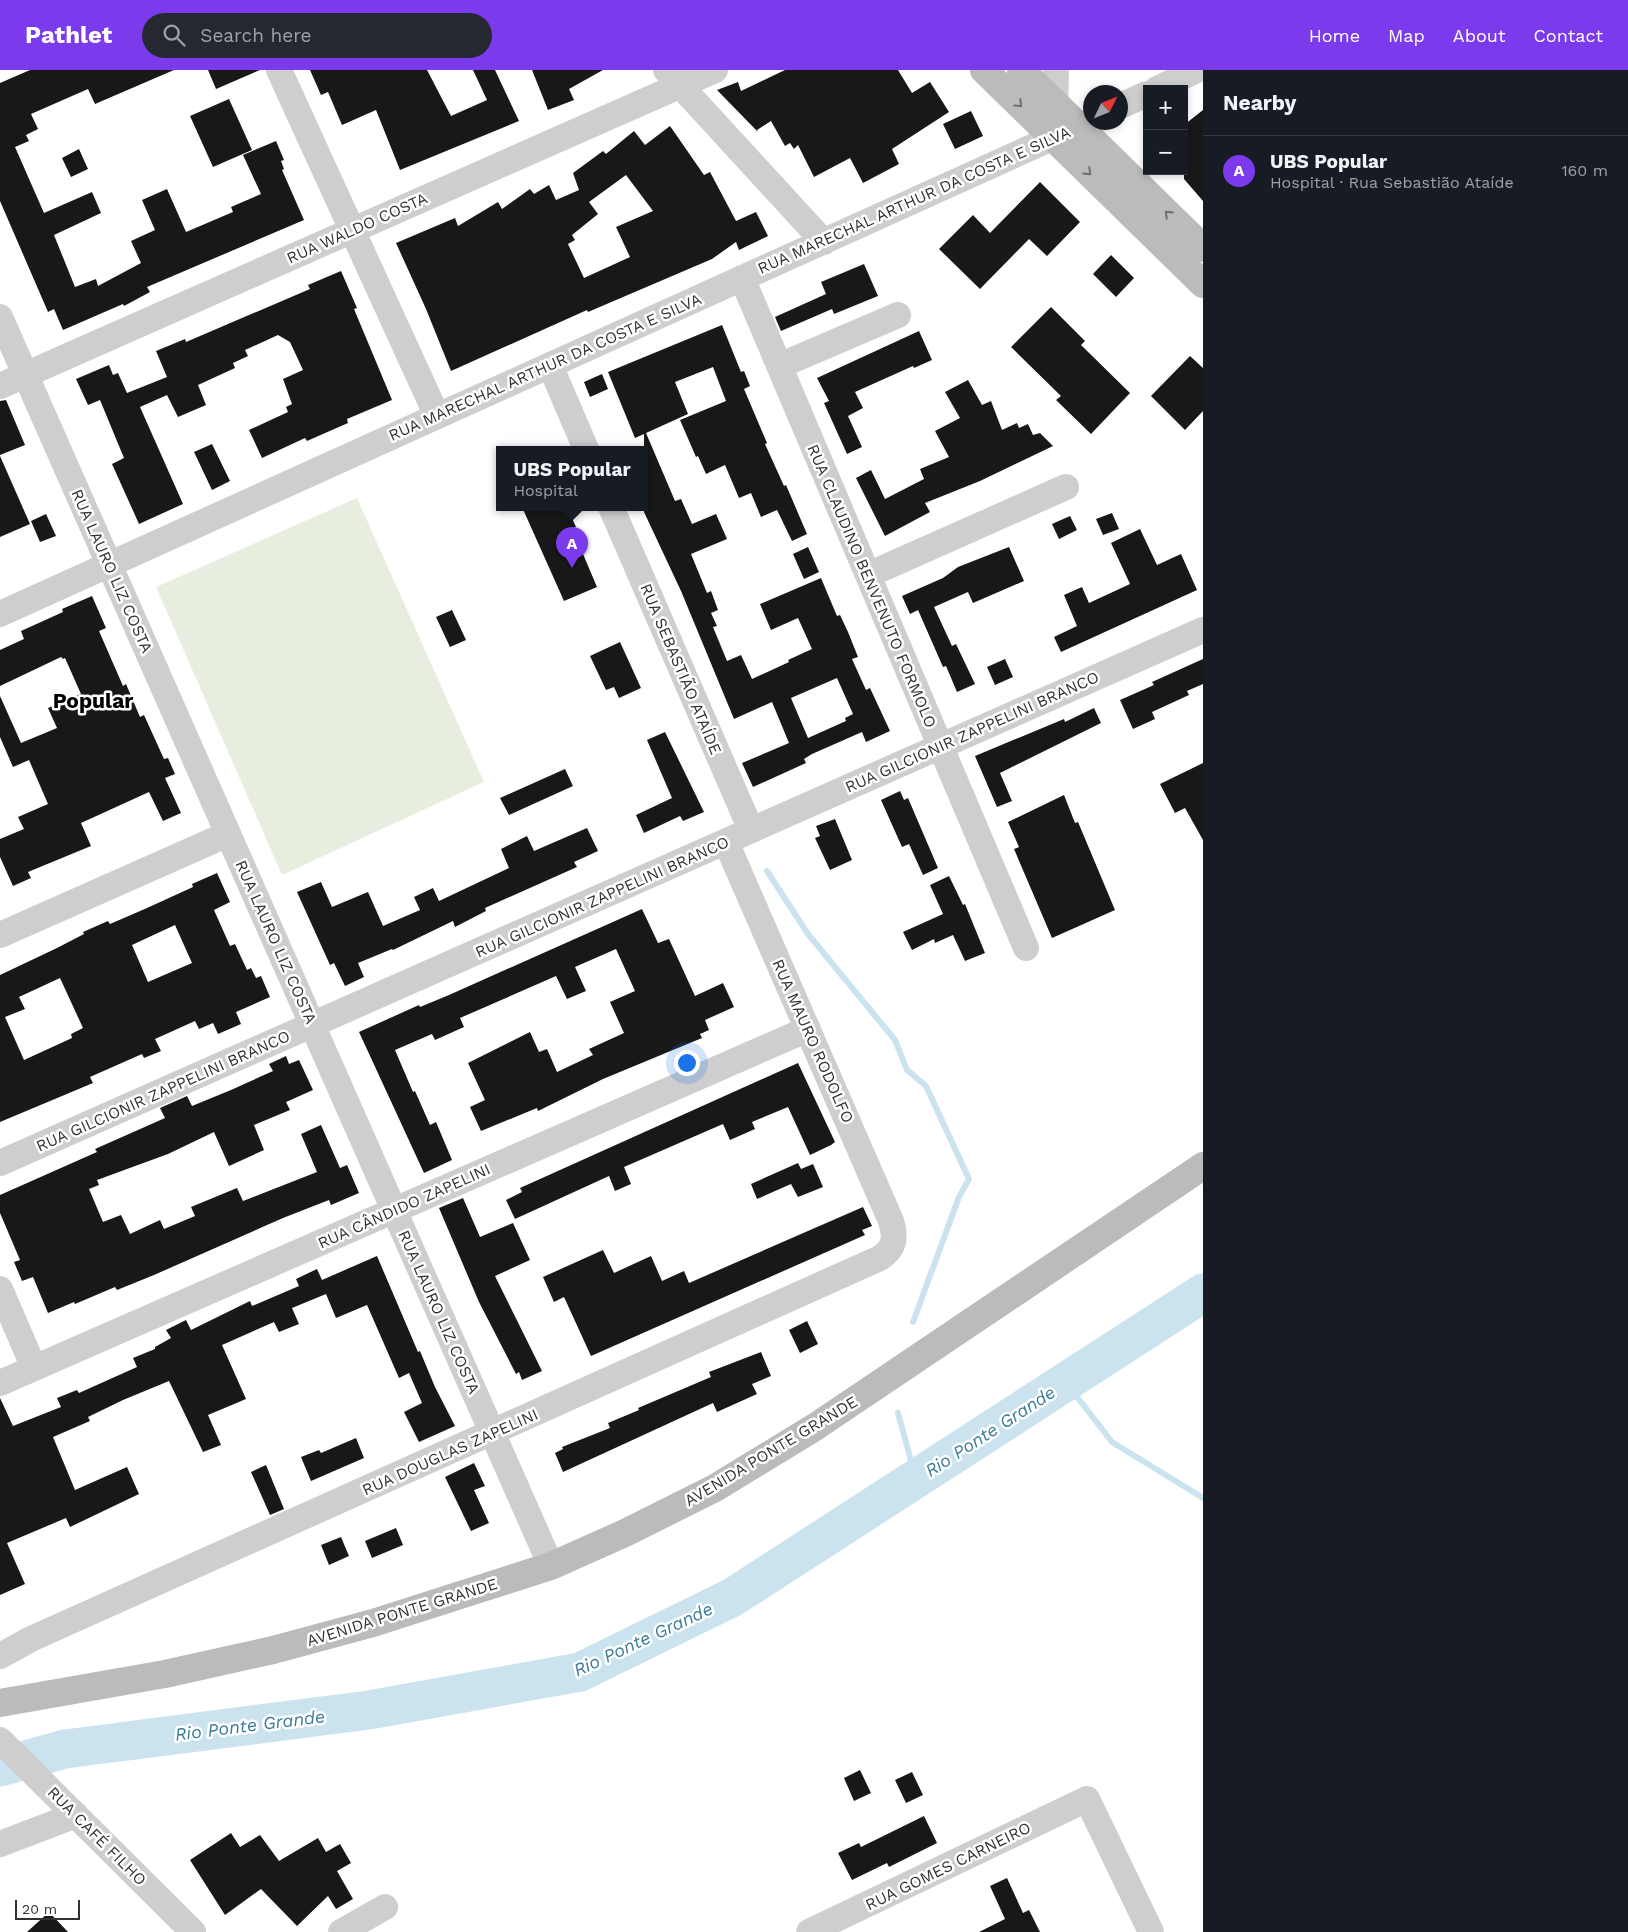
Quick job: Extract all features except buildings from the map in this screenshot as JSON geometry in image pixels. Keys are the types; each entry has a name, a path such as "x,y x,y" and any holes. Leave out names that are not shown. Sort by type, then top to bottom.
{"street":[{"path":"279,70 437,416"},
{"name":"RUA WALDO COSTA","path":"0,386 352,230 674,77 714,70"},
{"path":"984,70 1203,284"},
{"path":"1021,70 1057,105 1083,122"},
{"path":"1053,138 1057,105 1056,70"},
{"path":"1165,85 1197,70"},
{"path":"674,77 824,242"},
{"path":"1128,102 1143,96"},
{"name":"RUA MARECHAL ARTHUR DA COSTA E SILVA","path":"0,614 1083,123"},
{"path":"1091,130 1203,248"},
{"name":"RUA CLAUDINO BENVENUTO FORMOLO","path":"742,278 1026,948"},
{"path":"779,366 898,315"},
{"name":"RUA LAURO LIZ COSTA","path":"0,318 551,1566"},
{"path":"550,365 585,446"},
{"path":"868,575 1066,487"},
{"name":"RUA SEBASTIÃO ATAÍDE","path":"613,511 751,830"},
{"name":"RUA GILCIONIR ZAPPELINI BRANCO","path":"0,1164 1203,630"},
{"path":"0,934 228,834"},
{"name":"RUA MAURO RODOLFO","path":"726,842 891,1221 895,1241"},
{"name":"RUA CÂNDIDO ZAPELINI","path":"0,1383 808,1029"},
{"name":"AVENIDA PONTE GRANDE","path":"0,1703 165,1674 274,1650 450,1600 551,1566 625,1534 716,1488 816,1427 1203,1166"},
{"name":"RUA DOUGLAS ZAPELINI","path":"0,1656 31,1639 880,1258 890,1251 895,1241"},
{"path":"0,1289 34,1368"},
{"name":"RUA CAFÉ FILHO","path":"0,1740 194,1932"},
{"name":"RUA GOMES CARNEIRO","path":"810,1932 1087,1799 1151,1932"},
{"path":"0,1844 76,1815"},
{"path":"341,1932 386,1907"}],"green space":[{"path":"357,498 484,782 282,875 156,587"}],"waterway":[{"path":"767,871 808,934 895,1040 907,1070 926,1086 969,1179 959,1197 913,1322"},
{"name":"Rio Ponte Grande","path":"0,1767 65,1749 369,1710 580,1672 733,1597 1203,1293"},
{"path":"1059,1387 1074,1393 1112,1442 1203,1498"},
{"path":"898,1413 916,1479"}],"place":[{"name":"UBS Popular","path":"572,568"}],"district":[{"name":"Popular","path":"93,700"}]}
